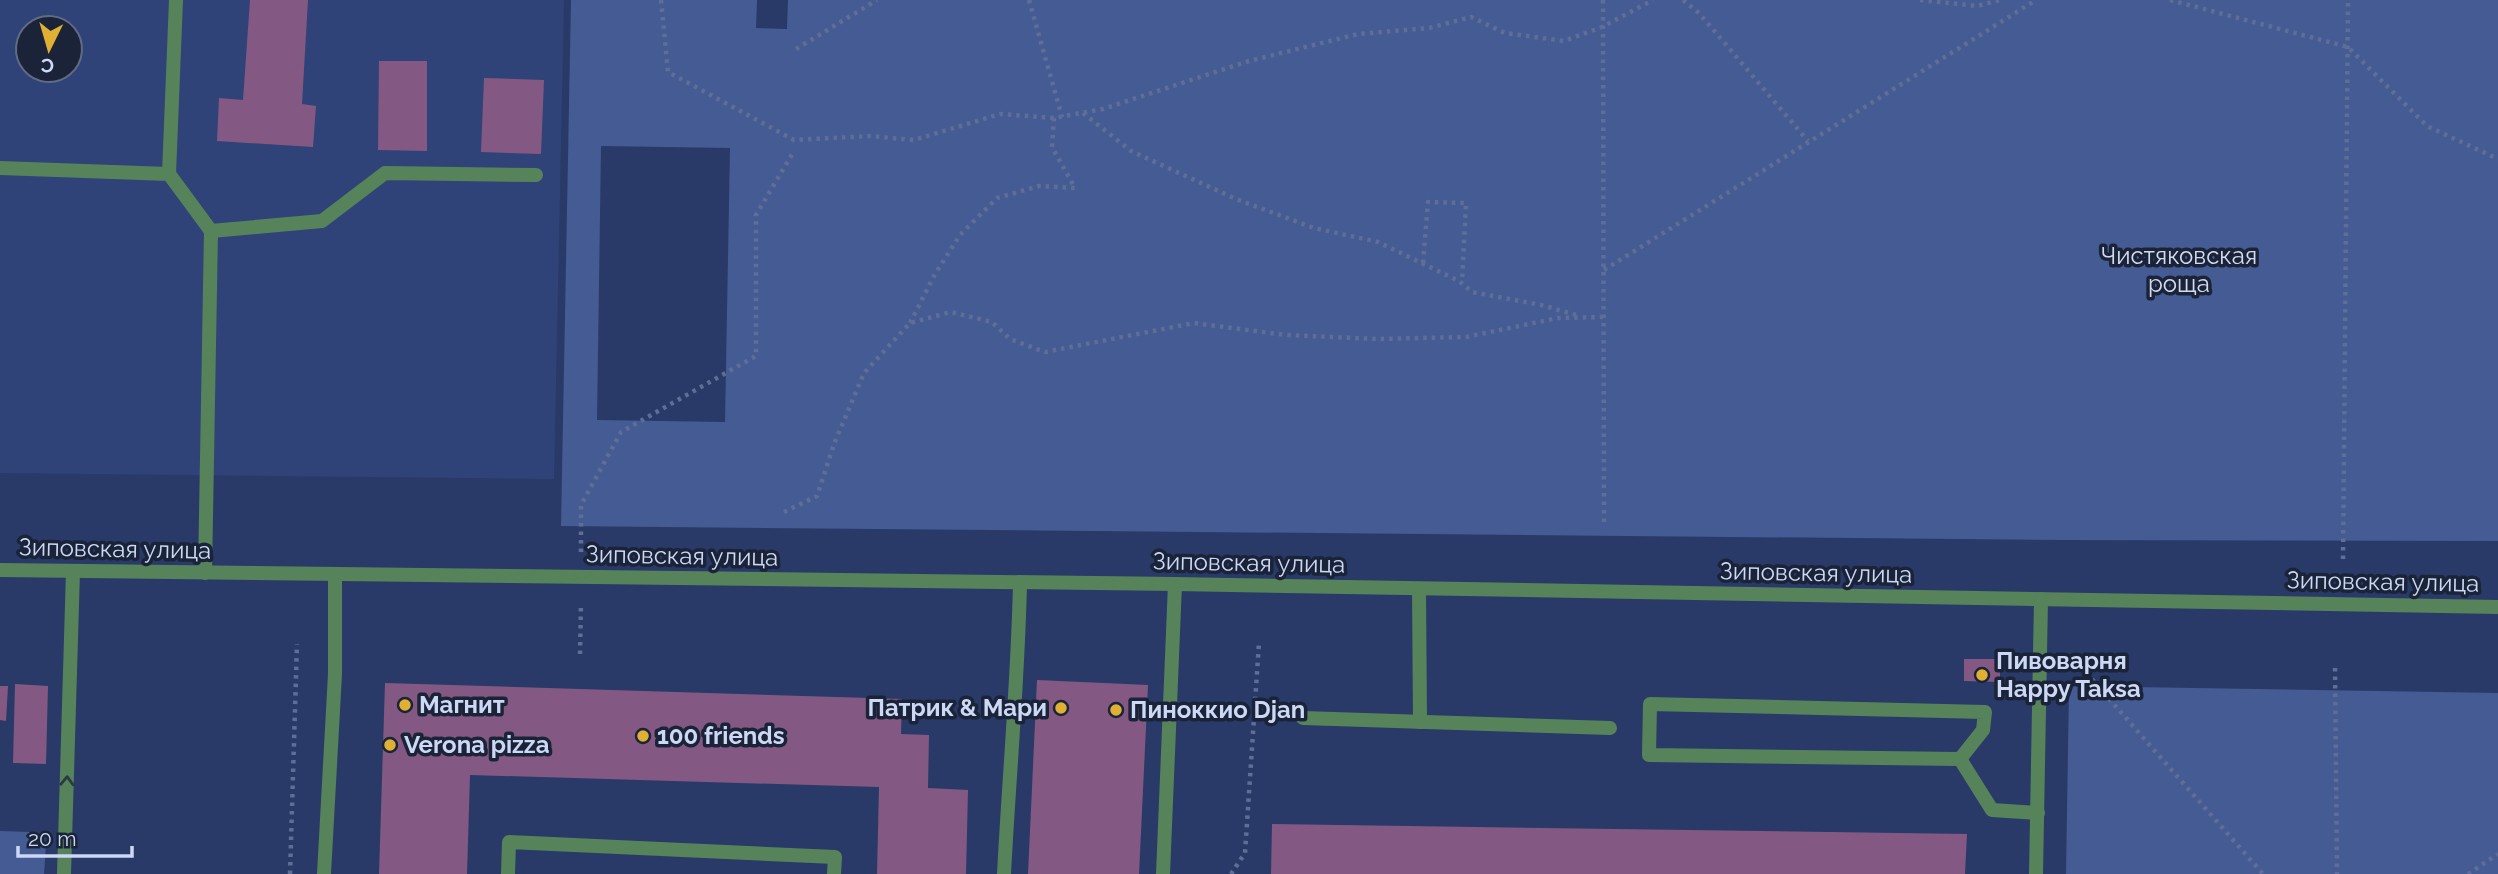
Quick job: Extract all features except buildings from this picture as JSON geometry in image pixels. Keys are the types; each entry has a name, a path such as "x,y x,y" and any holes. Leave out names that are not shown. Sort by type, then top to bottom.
{"street":[{"path":"176,0 169,174 211,231 205,573"},
{"path":"0,168 169,174"},
{"path":"211,231 322,221 385,173 536,175"},
{"name":"Зиповская улица","path":"0,570 1175,584 2498,607"},
{"path":"64,874 73,571"},
{"path":"324,874 335,674 335,575"},
{"path":"1004,874 1020,583"},
{"path":"1163,874 1175,584"},
{"path":"1419,589 1420,722"},
{"path":"2036,874 2041,599"},
{"path":"1650,704 1984,712 1983,730 1960,759 1649,755 1650,704"},
{"path":"1303,718 1610,728"},
{"path":"1960,759 1992,810 2038,813"},
{"path":"508,874 509,842 835,857 834,874"}],"path":[{"path":"661,0 668,72 794,140 870,136 914,140 1000,114 1062,117 1103,109 1249,61 1359,34 1429,28 1471,17 1505,33 1564,41 1602,27 1653,0"},
{"path":"796,49 877,0"},
{"path":"1028,0 1062,117"},
{"path":"1603,0 1604,522"},
{"path":"1683,0 1699,13 1808,141"},
{"path":"1920,0 1977,5 2000,0"},
{"path":"1603,271 2036,0"},
{"path":"2170,0 2348,47 2427,126 2498,159"},
{"path":"2343,559 2348,0"},
{"path":"1082,113 1132,152 1236,199 1314,229 1378,242 1423,263 1472,292 1541,305 1585,318"},
{"path":"784,512 817,496 834,444 864,373 910,323 935,274 960,235 997,198 1039,186 1075,188 1052,147 1054,118"},
{"path":"582,505 621,432 756,356 756,215 794,151"},
{"path":"1423,263 1428,202 1466,203 1462,284"},
{"path":"910,323 951,312 992,322 1010,339 1045,352 1194,323 1286,335 1376,339 1466,337 1558,318 1603,317"},
{"path":"1231,874 1245,853 1259,643"},
{"path":"290,874 297,644"},
{"path":"2075,660 2263,874"},
{"path":"2335,668 2337,874"},
{"path":"2468,874 2498,854"}],"shaded area":[{"path":"0,0 564,0 554,479 0,473"}],"green space":[{"name":"Чистяковская роща","path":"571,0 757,0 756,28 787,29 788,0 2498,0 2498,541 2060,540 561,526","holes":["601,146 730,148 725,422 597,420"]},
{"path":"2069,686 2498,693 2498,874 2066,874"},
{"path":"0,831 30,832 46,845 44,874 0,874"}],"place":[{"name":"Пивоварня Happy Taksa","path":"1982,675"},
{"name":"Магнит","path":"405,705"},
{"name":"Патрик & Мари","path":"1061,708"},
{"name":"Пиноккио Djan","path":"1116,710"},
{"name":"100 friends","path":"643,736"},
{"name":"Verona pizza","path":"390,745"}]}
